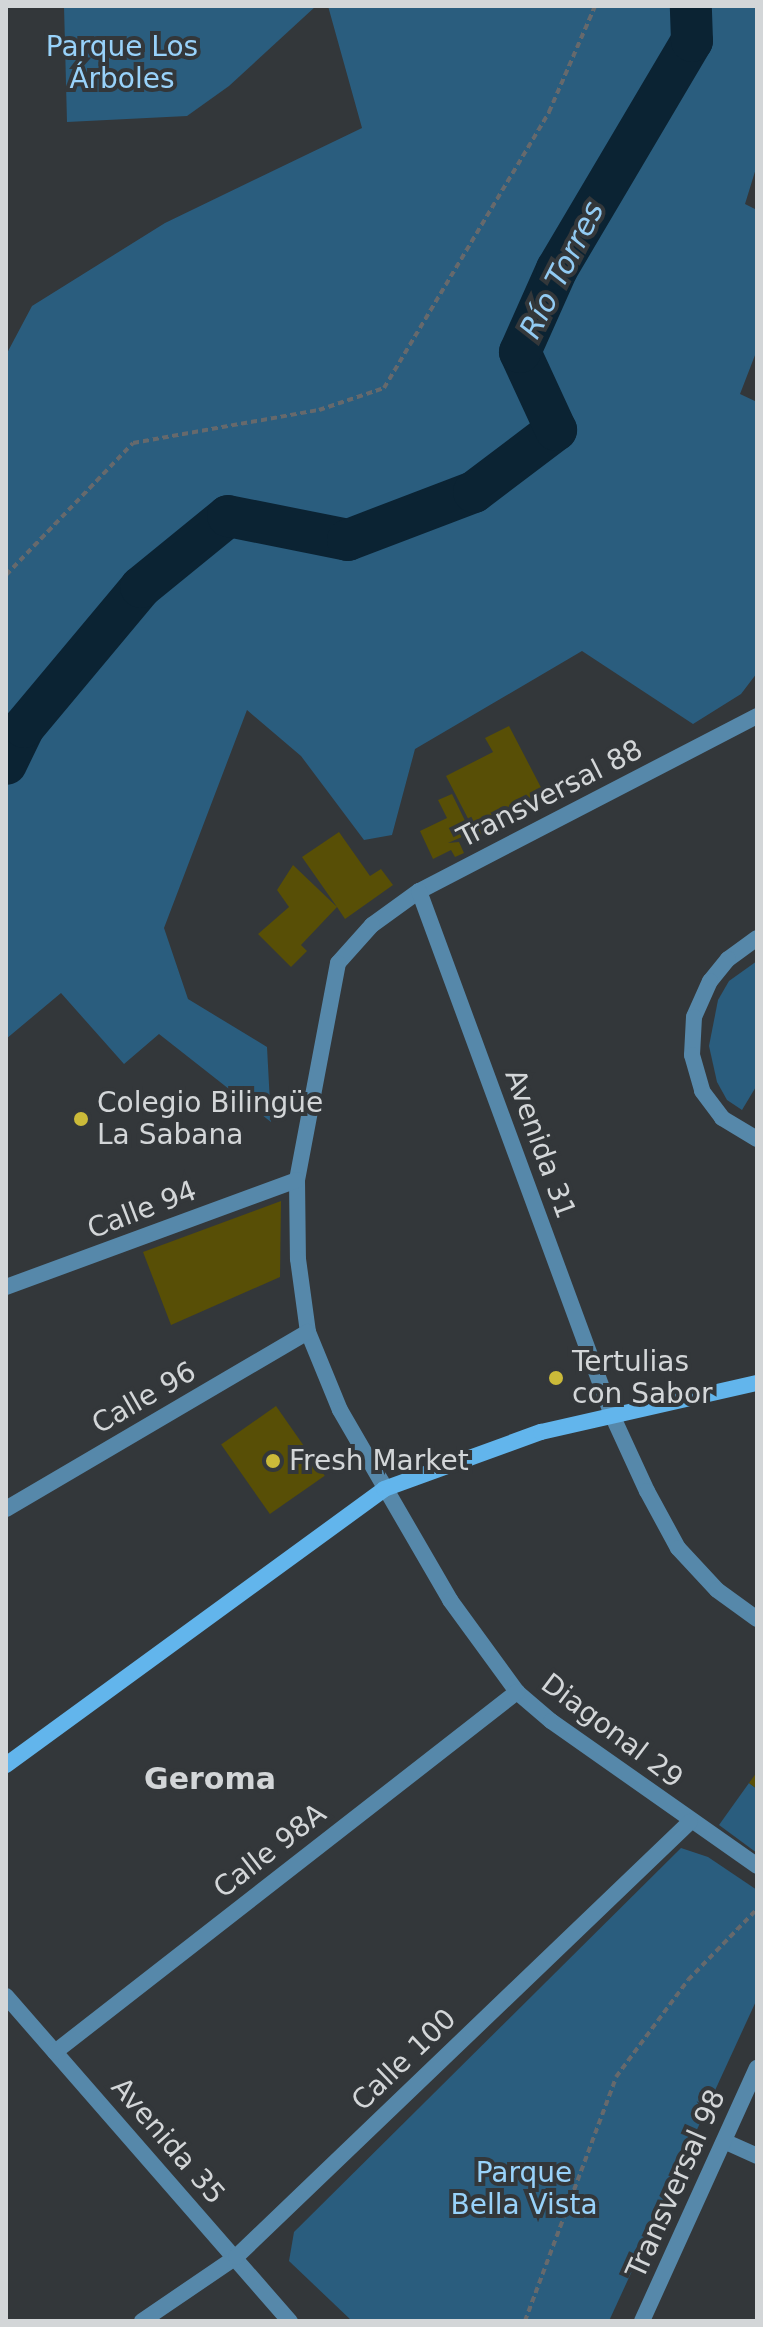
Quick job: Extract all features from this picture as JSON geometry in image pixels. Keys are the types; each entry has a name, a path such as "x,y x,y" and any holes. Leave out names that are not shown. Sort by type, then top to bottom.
{"street":[{"name":"Transversal 88","path":"297,1180 338,963 372,925 419,891 757,716"},
{"name":"Avenida 31","path":"419,891 612,1415 678,1548 717,1590 757,1619"},
{"path":"757,938 728,959 694,1017 692,1055 702,1091 722,1118 757,1139"},
{"name":"Calle 94","path":"6,1287 297,1180"},
{"name":"Diagonal 29","path":"297,1180 298,1259 308,1332 340,1410 450,1600 517,1692 690,1822 757,1866"},
{"name":"Calle 96","path":"6,1509 308,1332"},
{"path":"6,1765 384,1489 467,1455 612,1415 757,1383"},
{"name":"Calle 98A","path":"55,2052 517,1692"},
{"name":"Calle 100","path":"142,2321 236,2257 690,1822"},
{"name":"Avenida 35","path":"6,1996 290,2321"},
{"name":"Transversal 98","path":"642,2321 726,2142 757,2068"},
{"path":"726,2142 757,2156"}],"path":[{"path":"6,575 133,443 319,410 384,388 549,112 595,6"},
{"path":"525,2321 616,2077 688,1980 757,1909"}],"green space":[{"name":"Parque Los Árboles","path":"64,6 316,6 229,86 187,116 67,122"},
{"path":"328,6 757,6 757,165 745,204 757,210 757,350 740,394 757,402 757,673 741,694 693,724 582,651 415,749 392,835 364,840 301,756 247,710 164,928 188,999 267,1047 271,1122 159,1034 124,1064 61,993 6,1039 6,355 32,306 165,223 362,128"},
{"path":"757,961 757,1085 742,1110 727,1100 717,1082 709,1046 718,1000 729,981"},
{"path":"749,1783 757,1789 757,1853 719,1825"},
{"name":"Parque Bella Vista","path":"681,1848 708,1857 757,1890 757,1999 609,2321 352,2321 289,2261 294,2232"}],"building":[{"path":"509,726 547,799 508,820 510,824 477,836 446,776 493,752 485,738"},
{"path":"452,794 471,833 448,843 459,842 464,853 455,857 451,850 433,859 420,831 447,818 438,800"},
{"path":"339,832 370,876 381,869 393,885 345,919 302,857"},
{"path":"293,865 337,907 301,945 307,951 291,967 258,934 289,907 277,890"},
{"path":"281,1201 280,1277 171,1325 143,1252"},
{"name":"Fresh Market","path":"276,1406 325,1476 270,1514 221,1444"},
{"path":"757,1772 757,1789 749,1783"}],"waterway":[{"name":"Río Torres","path":"6,764 24,727 141,587 228,516 348,540 474,492 556,430 520,352 557,269 692,41 691,6"}],"place":[{"name":"Colegio Bilingüe La Sabana","path":"81,1119"},
{"name":"Tertulias con Sabor","path":"556,1378"},
{"name":"Fresh Market","path":"273,1461"}],"district":[{"name":"Geroma","path":"210,1779"}]}
